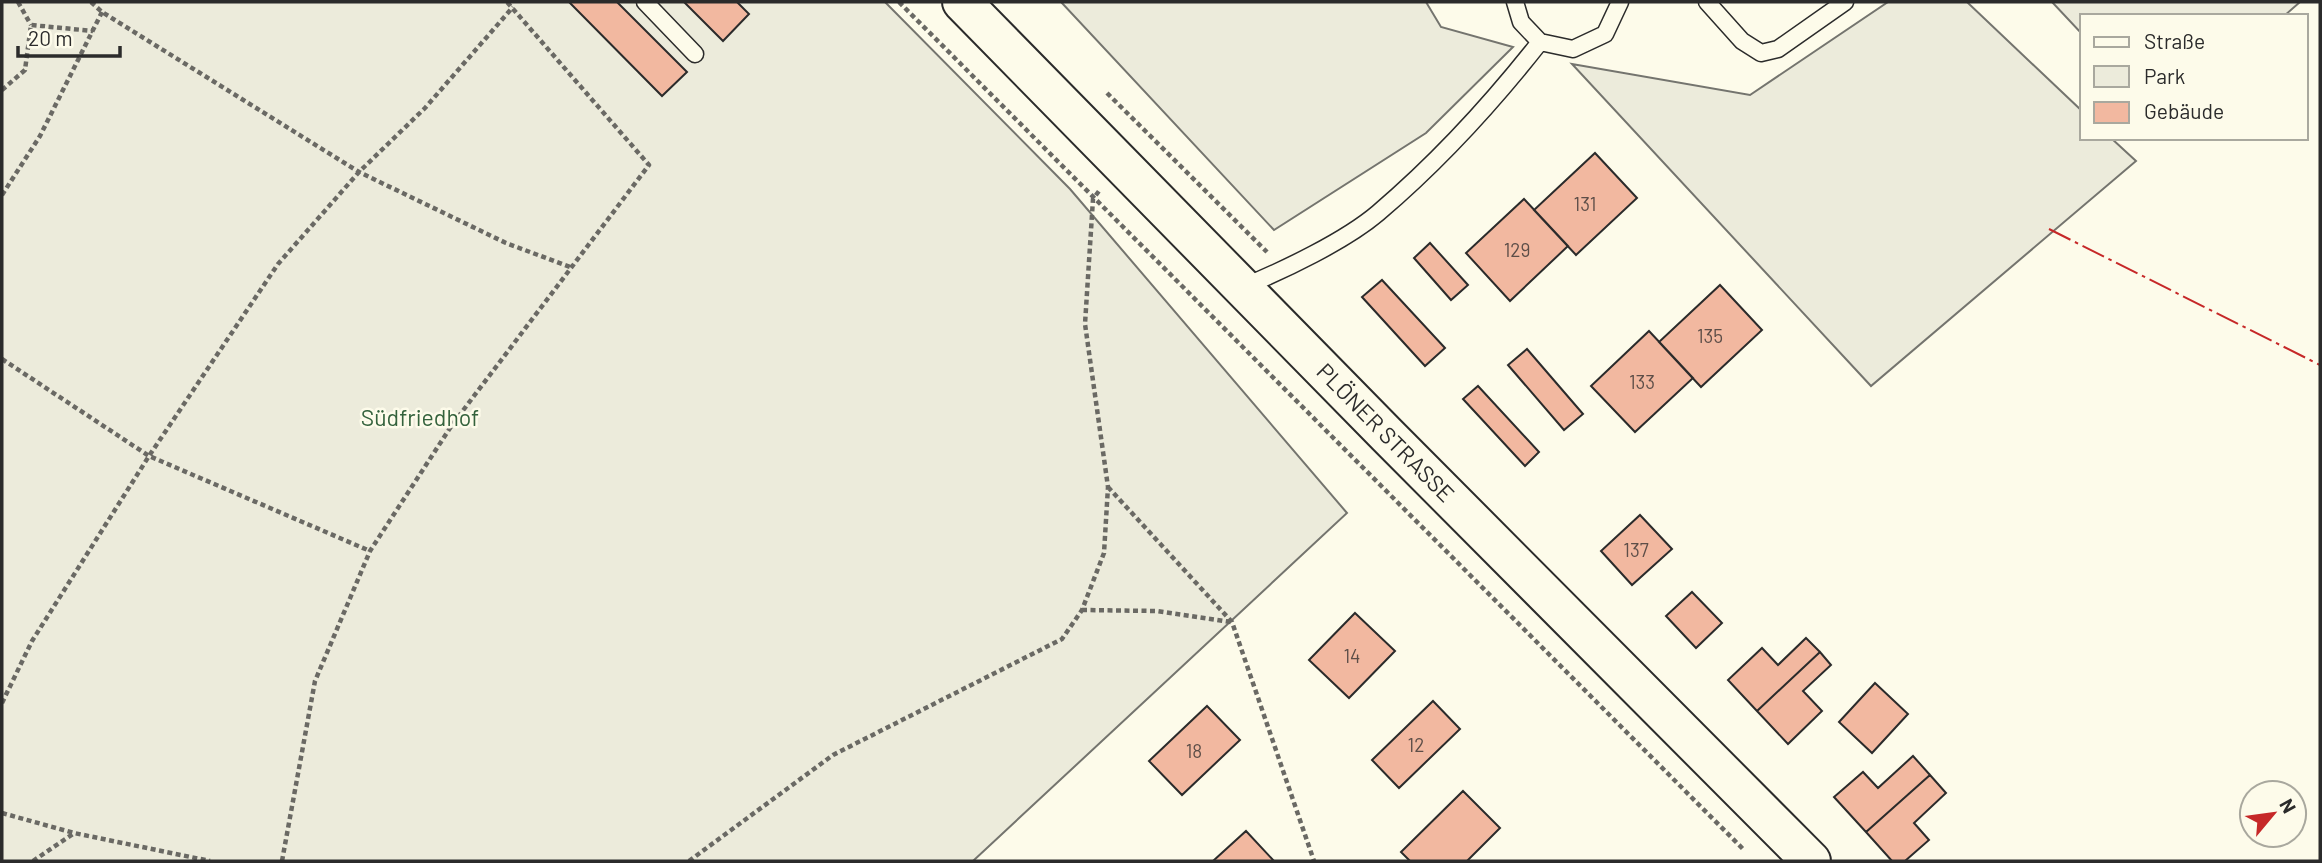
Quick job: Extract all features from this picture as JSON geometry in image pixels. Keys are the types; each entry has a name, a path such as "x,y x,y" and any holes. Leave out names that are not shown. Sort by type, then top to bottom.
{"main road":[{"name":"PLÖNER STRASSE","path":"962,2 1811,861"}],"lane":[{"path":"645,2 695,54"},
{"path":"1516,2 1521,22 1540,42 1573,49 1605,34 1620,2"},
{"path":"1707,2 1742,41 1761,53 1778,49 1844,2"},
{"path":"1243,287 1285,270 1377,214 1459,136 1506,86 1540,42"}],"path":[{"path":"2,90 25,70 31,25 18,2"},
{"path":"91,2 102,12 359,172 506,243 570,267"},
{"path":"282,861 315,681 370,551 452,425 649,165 507,2"},
{"path":"899,2 1093,200 1746,851"},
{"path":"2,703 32,641 149,456 278,264 359,172 425,108 513,7"},
{"path":"2,195 40,136 102,12"},
{"path":"31,25 93,31"},
{"path":"1101,88 1285,270"},
{"path":"689,861 833,755 1062,639 1082,610 1104,553 1108,487 1085,324 1093,200 1120,162"},
{"path":"2,359 149,456 370,551"},
{"path":"1108,487 1232,622 1314,861"},
{"path":"1082,610 1157,611 1232,622"},
{"path":"2,813 74,833 209,861"},
{"path":"33,861 74,833"}],"green space":[{"name":"Südfriedhof","path":"2,2 885,2 1070,189 1347,513 973,861 2,861"},
{"path":"1061,2 1426,2 1441,27 1513,47 1426,133 1274,230"},
{"path":"1888,2 1967,2 2080,109 2080,140 2113,140 2136,161 1871,386 1572,64 1750,95"},
{"path":"2052,2 2300,2 2286,14 2080,14 2080,32"}],"building":[{"path":"569,2 617,2 687,72 662,96"},
{"path":"684,2 737,2 749,14 723,41"},
{"path":"1595,153 1637,198 1576,255 1534,210"},
{"path":"1524,199 1568,246 1510,301 1466,253"},
{"path":"1430,243 1468,285 1451,300 1414,258"},
{"path":"1382,280 1445,348 1425,366 1362,297"},
{"path":"1720,285 1762,330 1701,387 1659,342"},
{"path":"1649,331 1693,378 1635,432 1591,386"},
{"path":"1527,349 1583,414 1564,430 1508,365"},
{"path":"1478,386 1539,452 1525,466 1463,399"},
{"path":"1640,515 1672,549 1632,585 1601,551"},
{"path":"1692,592 1722,623 1696,648 1666,616"},
{"path":"1355,613 1395,651 1349,698 1309,660"},
{"path":"1806,638 1820,652 1757,711 1728,680 1762,648 1778,665"},
{"path":"1820,652 1831,665 1803,691 1822,711 1788,744 1757,711"},
{"path":"1875,683 1908,714 1872,753 1839,722"},
{"path":"1433,701 1460,729 1399,788 1372,760"},
{"path":"1207,706 1240,740 1182,795 1149,761"},
{"path":"1913,756 1930,775 1866,832 1834,797 1863,772 1878,788"},
{"path":"1930,775 1946,793 1914,823 1929,840 1905,861 1892,861 1866,832"},
{"path":"1463,791 1500,828 1467,861 1410,861 1401,852"},
{"path":"1246,831 1274,861 1213,861"}],"power":[{"path":"2049,229 2320,365"}]}
